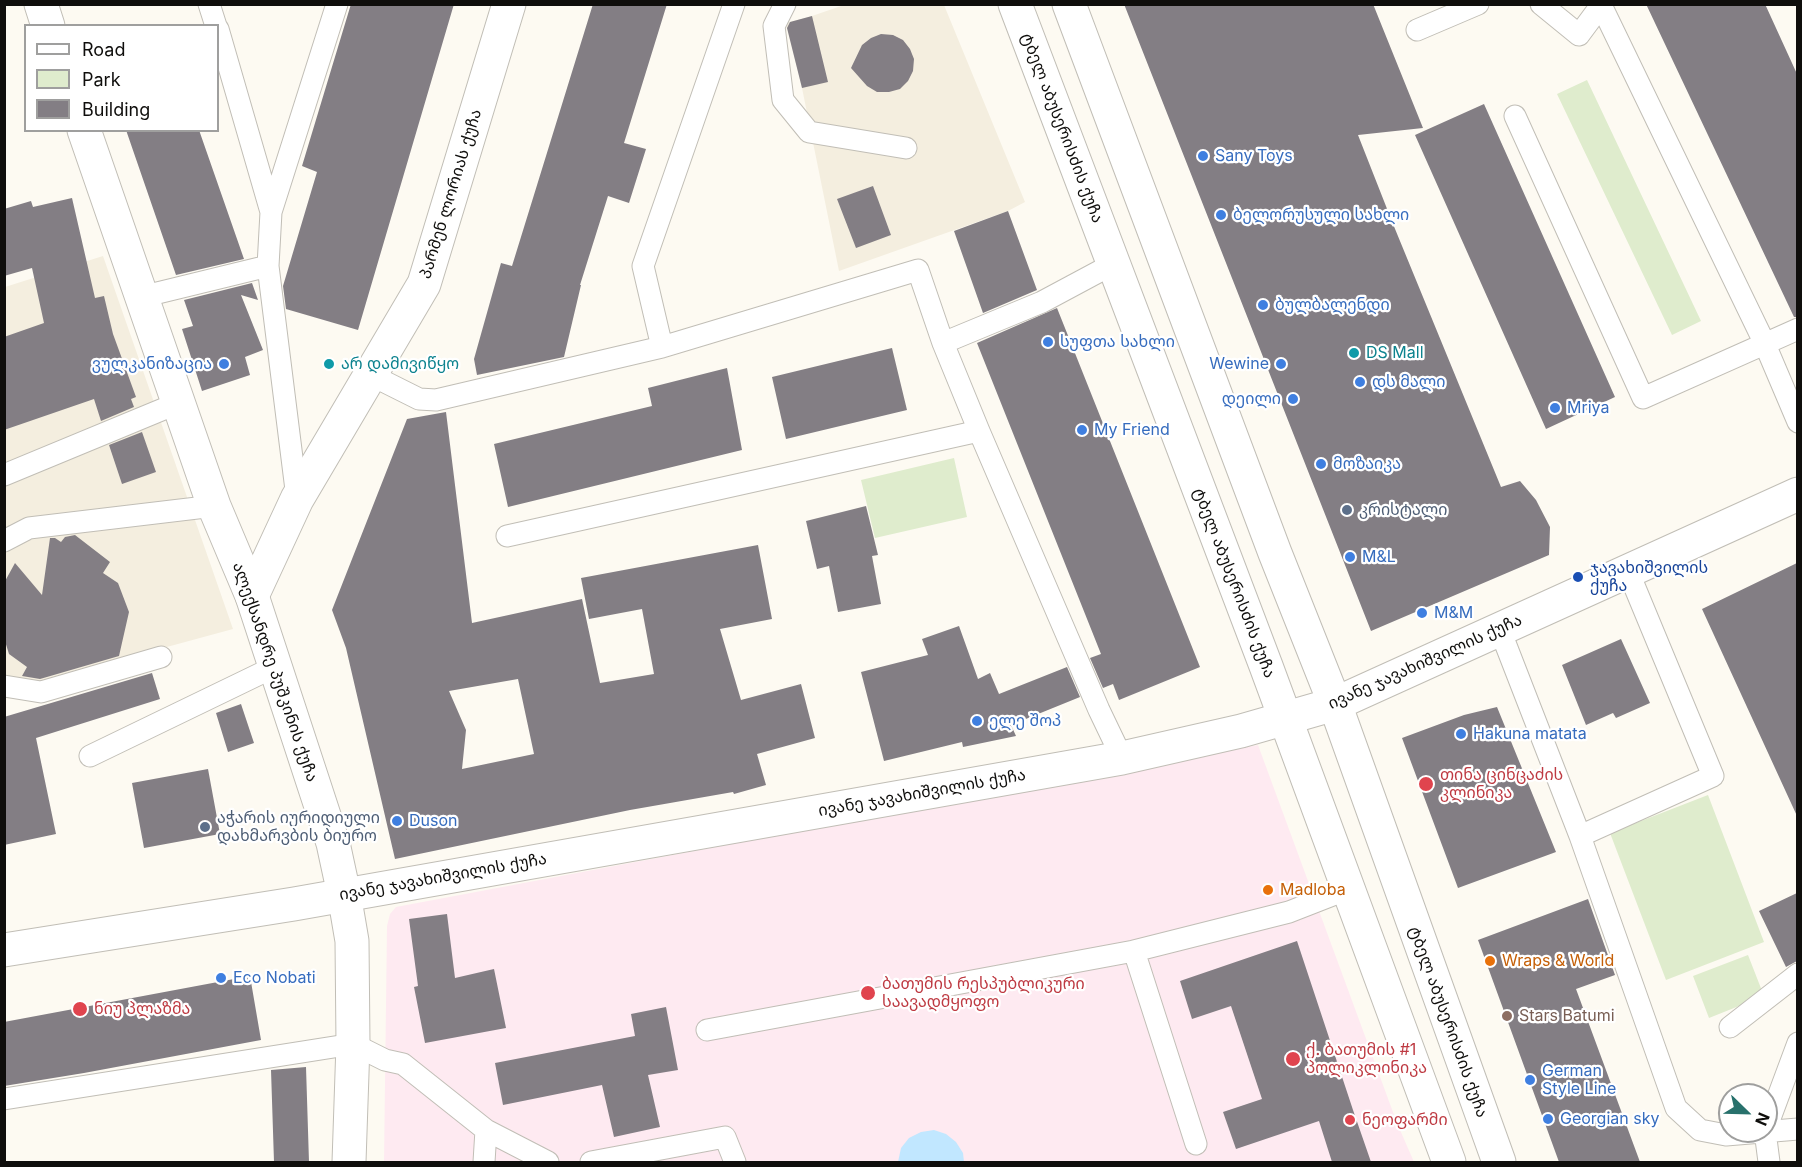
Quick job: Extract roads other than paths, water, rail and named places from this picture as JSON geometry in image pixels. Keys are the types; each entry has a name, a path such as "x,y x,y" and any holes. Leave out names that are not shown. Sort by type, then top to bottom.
{"street":[{"path":"40,4 47,24"},
{"name":"პარმენ ლორიას ქუჩა","path":"252,596 297,499 424,284 509,4"},
{"name":"ტბელ აბუსერისძის ქუჩა","path":"1015,4 1286,719 1449,1162"},
{"name":"ტბელ აბუსერისძის ქუჩა","path":"1069,4 1275,553 1335,704 1499,1162"},
{"name":"ალექსანდრე პუშკინის ქუჩა","path":"85,132 214,506 252,596 333,843 352,941 353,1044 349,1162"},
{"name":"ივანე ჯავახიშვილის ქუჩა","path":"4,950 344,894 1122,758 1286,719 1335,704 1797,494"}],"lane":[{"path":"209,4 216,24"},
{"path":"297,499 268,266 271,212 337,4"},
{"path":"662,347 643,266 734,4"},
{"path":"785,4 774,26 783,100 809,132 906,148"},
{"path":"1417,30 1478,4"},
{"path":"1541,4 1579,35 1601,5 1764,342 1797,422"},
{"path":"219,34 271,212"},
{"path":"1515,116 1643,398 1797,329"},
{"path":"943,343 1042,302 1113,264"},
{"path":"141,297 268,266"},
{"path":"371,375 419,399 436,400 662,347 918,270 943,343 979,431 1099,710 1122,758"},
{"path":"4,475 178,403"},
{"path":"507,536 979,431"},
{"path":"4,541 29,528 214,506"},
{"path":"1580,836 1713,776 1628,572"},
{"path":"1500,630 1580,836 1676,1108 1700,1130 1718,1133"},
{"path":"4,686 40,692 161,657"},
{"path":"90,756 274,667"},
{"path":"707,1030 1134,951 1289,912 1348,889"},
{"path":"1134,951 1196,1144"},
{"path":"1730,1027 1797,974"},
{"path":"1778,1097 1797,1043"},
{"path":"4,1099 353,1044 385,1060 403,1064 486,1130 548,1162"},
{"path":"1778,1130 1797,1129"},
{"path":"484,1162 486,1130"},
{"path":"591,1162 725,1137 735,1162"},
{"path":"1767,1143 1769,1162"}],"water":[{"path":"934,1130 946,1134 956,1142 963,1153 964,1162 898,1162 901,1148 909,1138 921,1132"}],"place":[{"name":"Sany Toys","path":"1203,156"},
{"name":"ბელორუსული სახლი","path":"1221,215"},
{"name":"ბულბალენდი","path":"1263,305"},
{"name":"სუფთა სახლი","path":"1048,342"},
{"name":"DS Mall","path":"1354,353"},
{"name":"ვულკანიზაცია","path":"224,364"},
{"name":"არ დამივიწყო","path":"329,364"},
{"name":"Wewine","path":"1281,364"},
{"name":"დს მალი","path":"1360,382"},
{"name":"დეილი","path":"1293,399"},
{"name":"Mriya","path":"1555,408"},
{"name":"My Friend","path":"1082,430"},
{"name":"მოზაიკა","path":"1321,464"},
{"name":"კრისტალი","path":"1347,510"},
{"name":"M&L","path":"1350,557"},
{"name":"ჯავახიშვილის ქუჩა","path":"1578,577"},
{"name":"M&M","path":"1422,613"},
{"name":"ელე შოპ","path":"977,721"},
{"name":"Hakuna matata","path":"1461,734"},
{"name":"თინა ცინცაძის კლინიკა","path":"1426,784"},
{"name":"Duson","path":"397,821"},
{"name":"აჭარის იურიდიული დახმარვბის ბიურო","path":"205,827"},
{"name":"Madloba","path":"1268,890"},
{"name":"Wraps & World","path":"1490,961"},
{"name":"Eco Nobati","path":"221,978"},
{"name":"ბათუმის რესპუბლიკური საავადმყოფო","path":"868,993"},
{"name":"ნიუ პლაზმა","path":"80,1009"},
{"name":"Stars Batumi","path":"1507,1016"},
{"name":"ქ. ბათუმის #1 პოლიკლინიკა","path":"1293,1059"},
{"name":"German Style Line","path":"1530,1080"},
{"name":"Georgian sky","path":"1548,1119"},
{"name":"ნეოფარმი","path":"1350,1120"}]}
